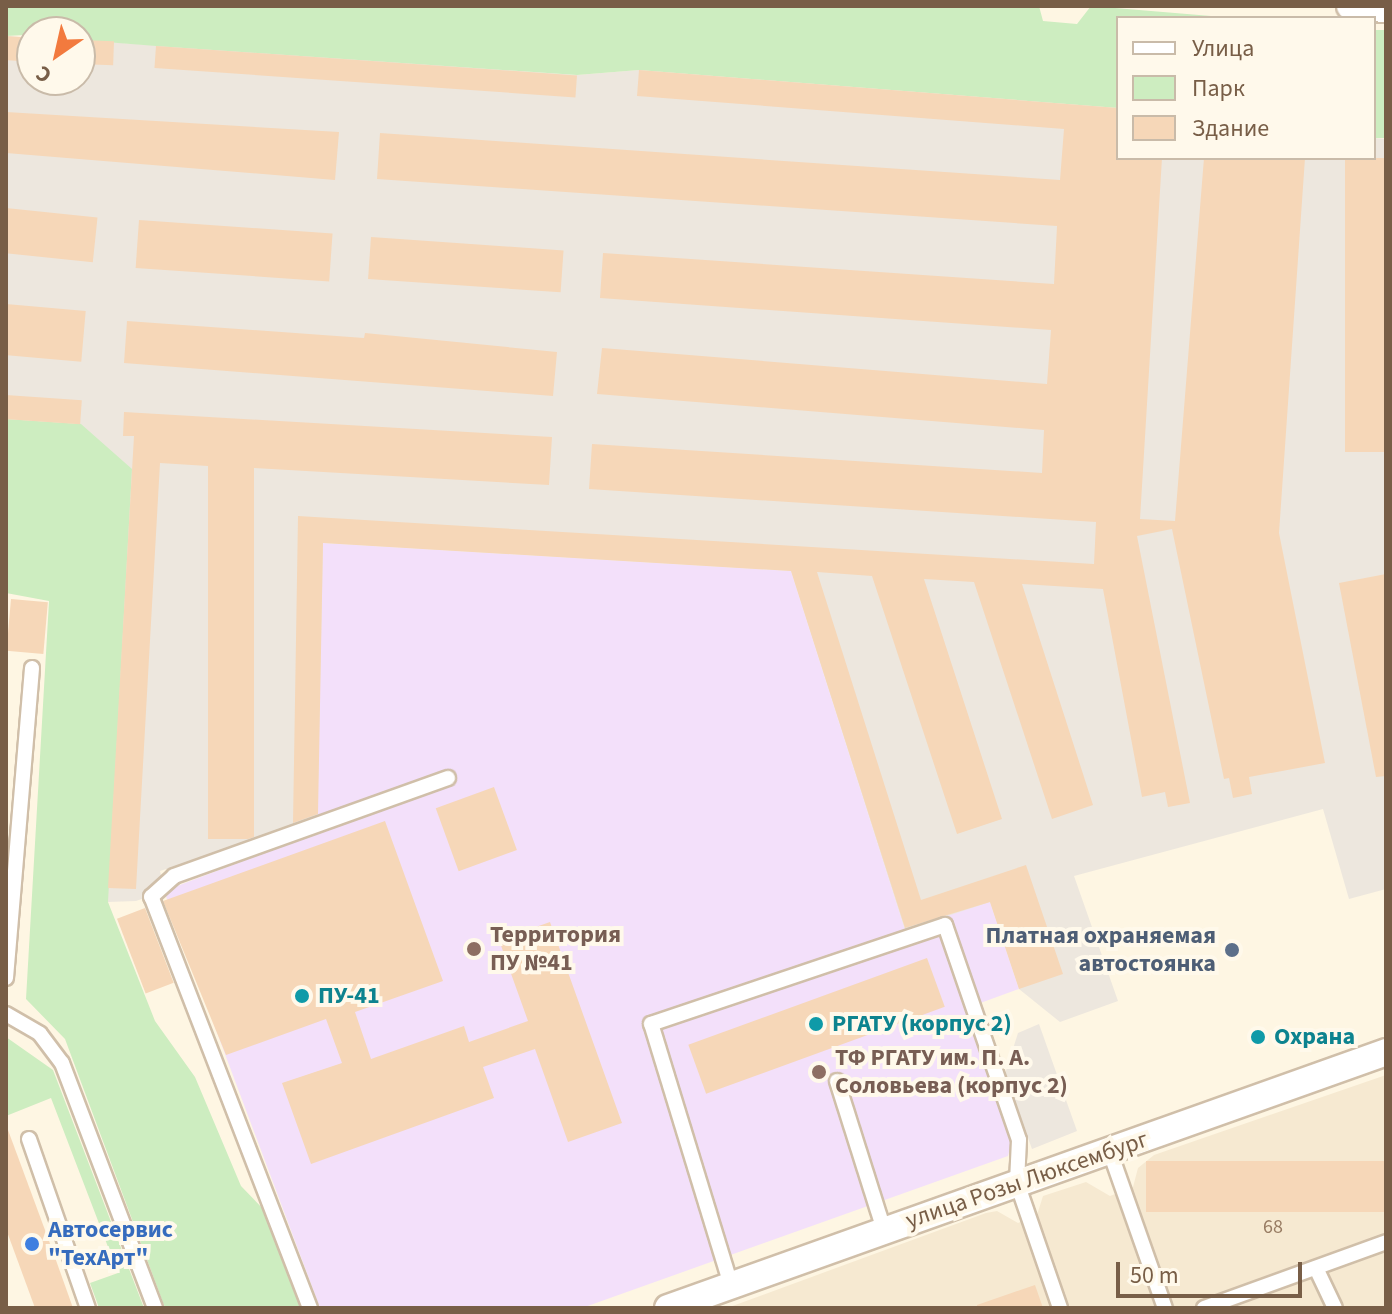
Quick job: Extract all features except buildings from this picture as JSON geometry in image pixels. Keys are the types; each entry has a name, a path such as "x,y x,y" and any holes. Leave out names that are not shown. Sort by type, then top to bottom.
{"street":[{"path":"1350,6 1386,9"},
{"name":"улица Розы Люксембург","path":"668,1308 1386,1052"}],"lane":[{"path":"6,978 32,668"},
{"path":"310,1308 151,897 174,876 448,778"},
{"path":"731,1285 651,1024 945,925 1019,1140 1017,1183 1060,1308"},
{"path":"6,1014 40,1034 62,1063 155,1308"},
{"path":"837,1081 884,1230"},
{"path":"29,1139 88,1308"},
{"path":"1110,1152 1165,1308"},
{"path":"1204,1308 1386,1242"},
{"path":"1316,1268 1335,1308"}],"shaded area":[{"path":"6,36 16,37 16,96 96,96 96,41 577,75 639,70 1116,108 1116,160 1376,160 1376,138 1386,139 1386,889 1349,899 1323,809 1074,876 1118,1001 1060,1022 1019,989 990,903 905,931 791,571 324,543 318,820 160,871 164,891 136,901 108,902 81,424 6,419"},
{"name":"Территория ПУ №41","path":"323,543 791,571 905,930 990,902 1019,989 964,1009 1011,1144 1008,1156 582,1308 320,1308 164,891 317,833"},
{"path":"1039,1024 1077,1131 1032,1149 1005,1074 1018,1033"},
{"path":"1386,1075 1386,1308 727,1308 986,1213 997,1211 1018,1223 1037,1215 1043,1196 1086,1182 1110,1196 1133,1187 1138,1168 1154,1155"}],"green space":[{"path":"6,6 1039,6 1043,21 1077,24 1091,6 1211,16 1116,16 1116,108 639,70 577,75 96,41 96,16 16,16 16,35 6,36"},
{"path":"1376,30 1386,30 1386,138 1376,138"},
{"path":"6,419 81,424 132,469 108,902 155,1021 195,1077 241,1186 266,1212 302,1308 165,1308 65,1039 26,999 49,601 6,593"},
{"path":"6,1037 53,1070 144,1308 99,1308 90,1283 118,1273 51,1098 6,1116"}],"place":[{"name":"Территория ПУ №41","path":"474,949"},
{"name":"Платная охраняемая автостоянка","path":"1232,950"},
{"name":"ПУ-41","path":"302,996"},
{"name":"РГАТУ (корпус 2)","path":"816,1024"},
{"name":"Охрана","path":"1258,1037"},
{"name":"ТФ РГАТУ им. П. А. Соловьева (корпус 2)","path":"819,1072"},
{"name":"Автосервис \"ТехАрт\"","path":"32,1244"}]}
